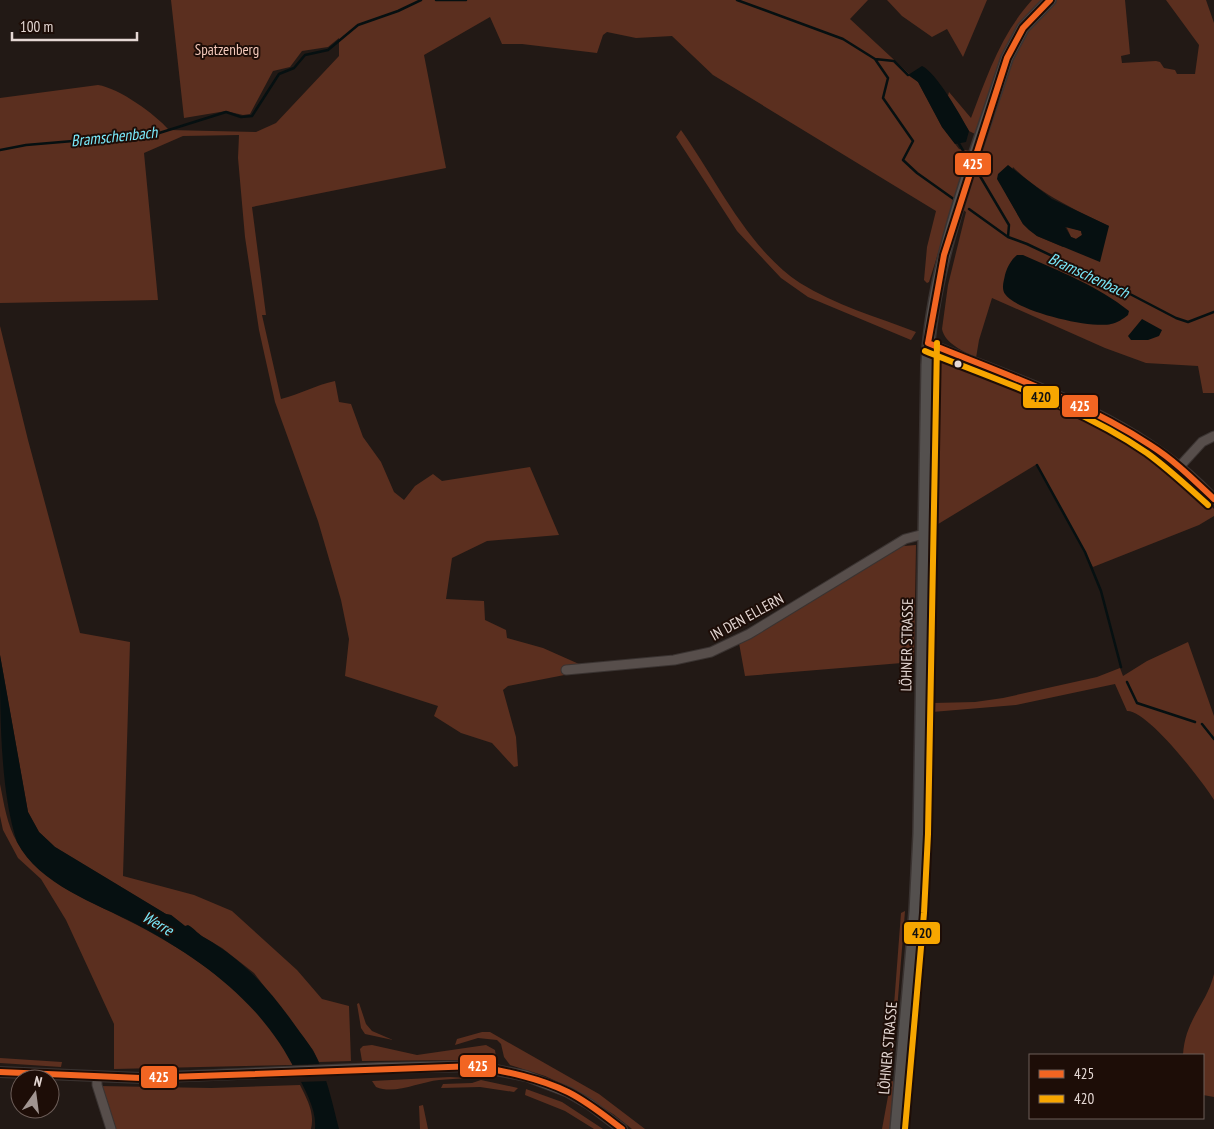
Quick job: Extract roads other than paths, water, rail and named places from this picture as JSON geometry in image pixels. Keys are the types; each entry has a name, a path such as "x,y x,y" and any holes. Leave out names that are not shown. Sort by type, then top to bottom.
{"main road":[{"name":"LÖHNER STRASSE","path":"896,1129 915,912 919,834 928,342 940,270 972,166 1014,43 1033,15 1050,0"}],"street":[{"path":"928,342 1132,431 1181,466 1214,499"},
{"path":"1181,466 1202,442 1214,436"},
{"name":"IN DEN ELLERN","path":"566,670 674,660 710,652 749,634 905,539 924,534"},
{"path":"0,1072 97,1078 476,1066 526,1076 568,1092 590,1104 622,1129"},
{"path":"97,1078 97,1085 111,1129"}],"water":[{"path":"922,66 941,85 960,115 969,131 966,142 955,144 942,127 918,82 908,75"},
{"path":"1008,165 1052,199 1109,226 1100,262 1037,236 1029,230 1023,224 997,179 998,174","holes":["1065,227 1081,231 1082,235 1076,239 1071,237"]},
{"path":"1017,255 1023,255 1064,273 1104,294 1129,311 1128,315 1115,323 1101,325 1072,321 1023,307 1005,294 1003,289 1008,266"},
{"path":"1142,319 1162,330 1159,336 1148,340 1131,340 1128,336"},
{"name":"Werre","path":"0,655 28,812 39,832 55,847 166,914 171,915 185,926 188,925 245,967 267,989 315,1054 326,1079 339,1129 315,1129 310,1100 282,1048 266,1025 228,986 184,952 136,924 87,900 54,881 39,870 27,857 17,842 7,799 2,751"}],"waterway":[{"name":"Bramschenbach","path":"0,150 26,145 156,134 226,112 241,117 252,116 279,74 294,68 305,55 328,50 358,25 398,11 421,0"},
{"name":"Bramschenbach","path":"436,0 466,0"},
{"name":"Bramschenbach","path":"737,0 843,39 875,59 888,78 883,98 913,141 903,160 917,173 955,200"},
{"path":"875,59 894,61 908,75"},
{"path":"958,142 968,159"},
{"path":"977,171 1009,225 1008,237"},
{"name":"Bramschenbach","path":"969,209 1008,237 1107,282 1176,318 1188,322 1214,312"},
{"path":"1037,465 1085,552 1101,591 1121,667"},
{"path":"1127,682 1137,703 1195,722"},
{"path":"1202,724 1214,739"}],"park label":[{"name":"Spatzenberg","path":"227,50"}]}
